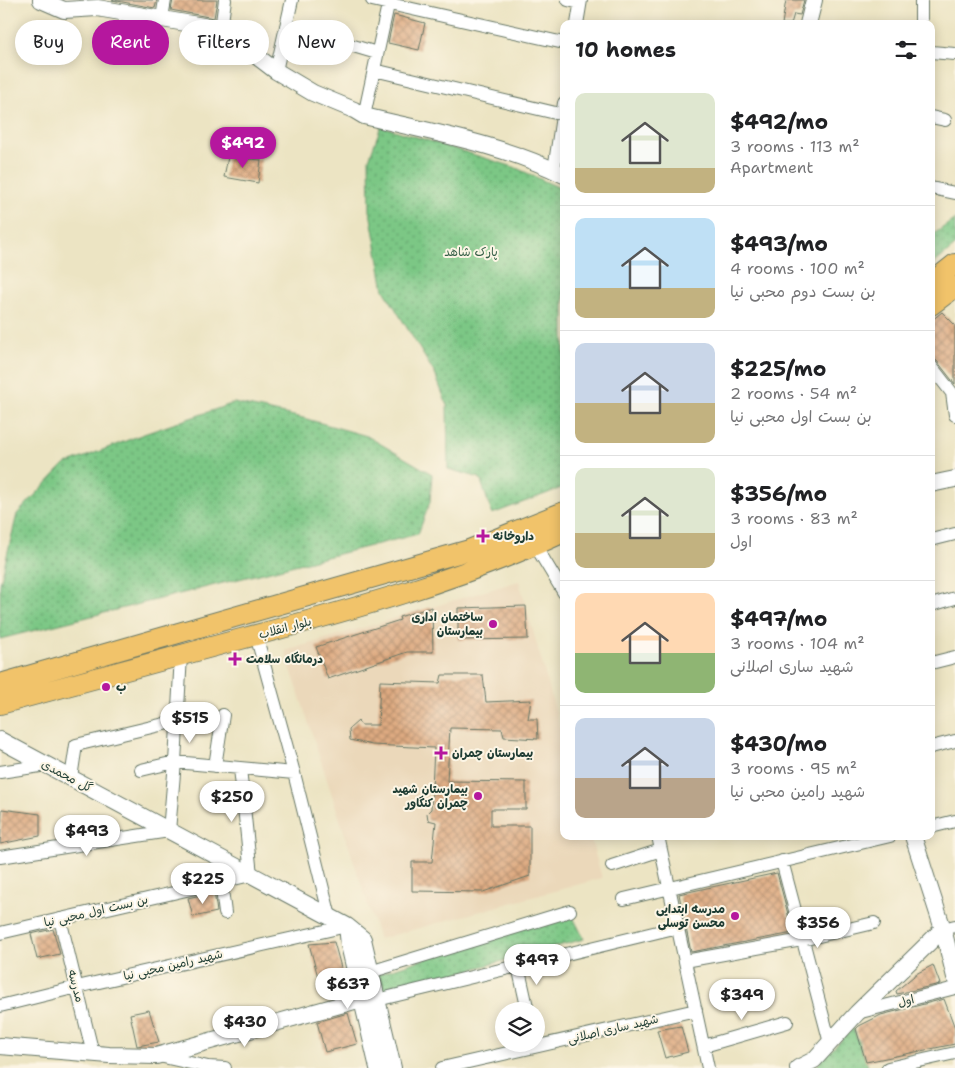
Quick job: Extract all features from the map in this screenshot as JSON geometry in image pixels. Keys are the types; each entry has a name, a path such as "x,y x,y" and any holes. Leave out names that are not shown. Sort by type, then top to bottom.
{"main road":[{"path":"935,280 955,264"},
{"path":"935,302 955,286"},
{"name":"بلوار انقلاب","path":"0,684 469,550 560,514"},
{"name":"بلوار انقلاب","path":"0,704 397,596 474,570 560,534"}],"street":[{"path":"41,0 67,5 98,4 179,21"},
{"path":"162,18 165,0"},
{"path":"222,20 225,0"},
{"path":"287,20 292,0"},
{"path":"372,0 388,2 560,43"},
{"path":"809,20 814,0"},
{"path":"921,0 921,20"},
{"path":"577,1 577,20"},
{"path":"364,116 388,2"},
{"path":"354,46 377,53"},
{"path":"935,52 955,54"},
{"path":"276,71 279,58"},
{"path":"268,65 313,92 364,116 472,142 520,157 559,173 560,158"},
{"path":"374,70 560,110"},
{"path":"935,118 945,120"},
{"path":"935,189 955,193"},
{"path":"935,371 953,393 955,415"},
{"path":"935,483 955,479"},
{"path":"935,539 955,534"},
{"path":"535,545 560,586"},
{"path":"935,604 955,598"},
{"path":"256,635 330,917"},
{"path":"0,857 169,831 181,655"},
{"path":"935,662 955,657"},
{"path":"215,766 223,715"},
{"path":"71,778 76,745 177,721"},
{"name":"گل محمدی","path":"0,740 346,926 363,939 370,972 371,998"},
{"path":"935,746 955,742"},
{"path":"141,770 175,762 294,774"},
{"path":"0,772 47,765"},
{"path":"240,768 251,874"},
{"path":"935,826 955,821"},
{"path":"659,840 708,1068"},
{"path":"624,899 873,840"},
{"path":"915,840 949,928 955,977"},
{"path":"612,866 661,850"},
{"path":"782,861 830,1043"},
{"name":"بن بست اول محبی نیا","path":"0,933 251,874"},
{"path":"221,882 225,913"},
{"path":"370,972 570,911"},
{"name":"مدرسه","path":"60,919 77,987 105,1059"},
{"path":"685,961 802,940 874,923"},
{"path":"346,926 349,945 371,998 393,1068"},
{"name":"شهید رامین محبی نیا","path":"0,1006 346,926"},
{"path":"0,1046 105,1059 156,1056 371,998 518,966 678,927"},
{"path":"798,1068 814,1060 857,1013 949,928"},
{"path":"518,966 526,1002"},
{"name":"اول","path":"857,1013 955,988"},
{"path":"371,998 378,1068"},
{"name":"شهید ساری اصلانی","path":"545,1043 696,1010"},
{"path":"704,1046 787,1022"},
{"name":"شهید ساری اصلانی","path":"442,1068 507,1052"},
{"path":"888,1068 955,1053"},
{"path":"156,1056 208,1067 225,1068"}],"shaded area":[{"name":"بیمارستان چمران","path":"519,581 560,727 560,840 591,840 602,878 379,939 285,651"}],"green space":[{"name":"پارک شاهد","path":"381,126 514,167 560,188 560,488 492,514 480,478 448,469 447,405 435,374 384,290 370,212 369,159"},
{"path":"955,219 955,246 935,263 935,233"},
{"path":"234,403 303,418 367,436 432,474 430,502 418,534 0,639 0,584 17,514 64,465 141,435"},
{"path":"570,911 584,939 381,994 375,975"},
{"path":"853,1028 868,1066 859,1068 819,1068 817,1065"}],"building":[{"path":"112,0 157,0 155,8"},
{"path":"173,0 217,0 214,18 171,10"},
{"path":"786,0 804,0 800,15 794,14 792,20 783,20"},
{"path":"394,15 425,23 419,50 388,43"},
{"path":"228,157 261,160 258,183 224,177"},
{"path":"942,312 955,325 955,384 935,360 935,318"},
{"name":"ساختمان اداری بیمارستان","path":"526,606 528,639 458,640 458,608"},
{"path":"432,607 433,652 407,652 328,679 316,647 400,620 399,617"},
{"name":"بیمارستان شهید چمران کنگاور","path":"442,675 483,675 486,702 531,700 528,719 537,719 538,739 504,737 502,729 450,728 447,781 526,782 526,809 491,809 491,826 530,826 530,876 483,892 412,891 412,862 432,862 436,822 428,820 427,813 431,809 434,748 372,745 350,740 349,729 358,721 361,725 378,725 380,681 440,683"},
{"path":"2,809 40,814 40,836 0,844"},
{"name":"مدرسه ابتدایی محسن توسلی","path":"777,873 793,933 691,952 679,894"},
{"path":"214,892 217,912 193,917 188,898"},
{"path":"53,929 60,954 37,959 31,934"},
{"path":"334,942 342,971 318,977 309,944"},
{"path":"933,965 940,984 897,994 896,991 914,975"},
{"path":"944,999 955,1028 955,1044 866,1062 856,1029 859,1026 881,1015"},
{"path":"149,1010 159,1042 137,1046 130,1014"},
{"path":"348,1013 357,1044 325,1052 317,1022"},
{"path":"681,1026 688,1052 665,1058 657,1030"}],"place":[{"name":"داروخانه","path":"483,536"},
{"name":"ساختمان اداری بیمارستان","path":"493,624"},
{"name":"درمانگاه سلامت","path":"235,659"},
{"name":"ب","path":"106,687"},
{"name":"بیمارستان چمران","path":"441,753"},
{"name":"بیمارستان شهید چمران کنگاور","path":"478,796"},
{"name":"مدرسه ابتدایی محسن توسلی","path":"735,916"}]}
